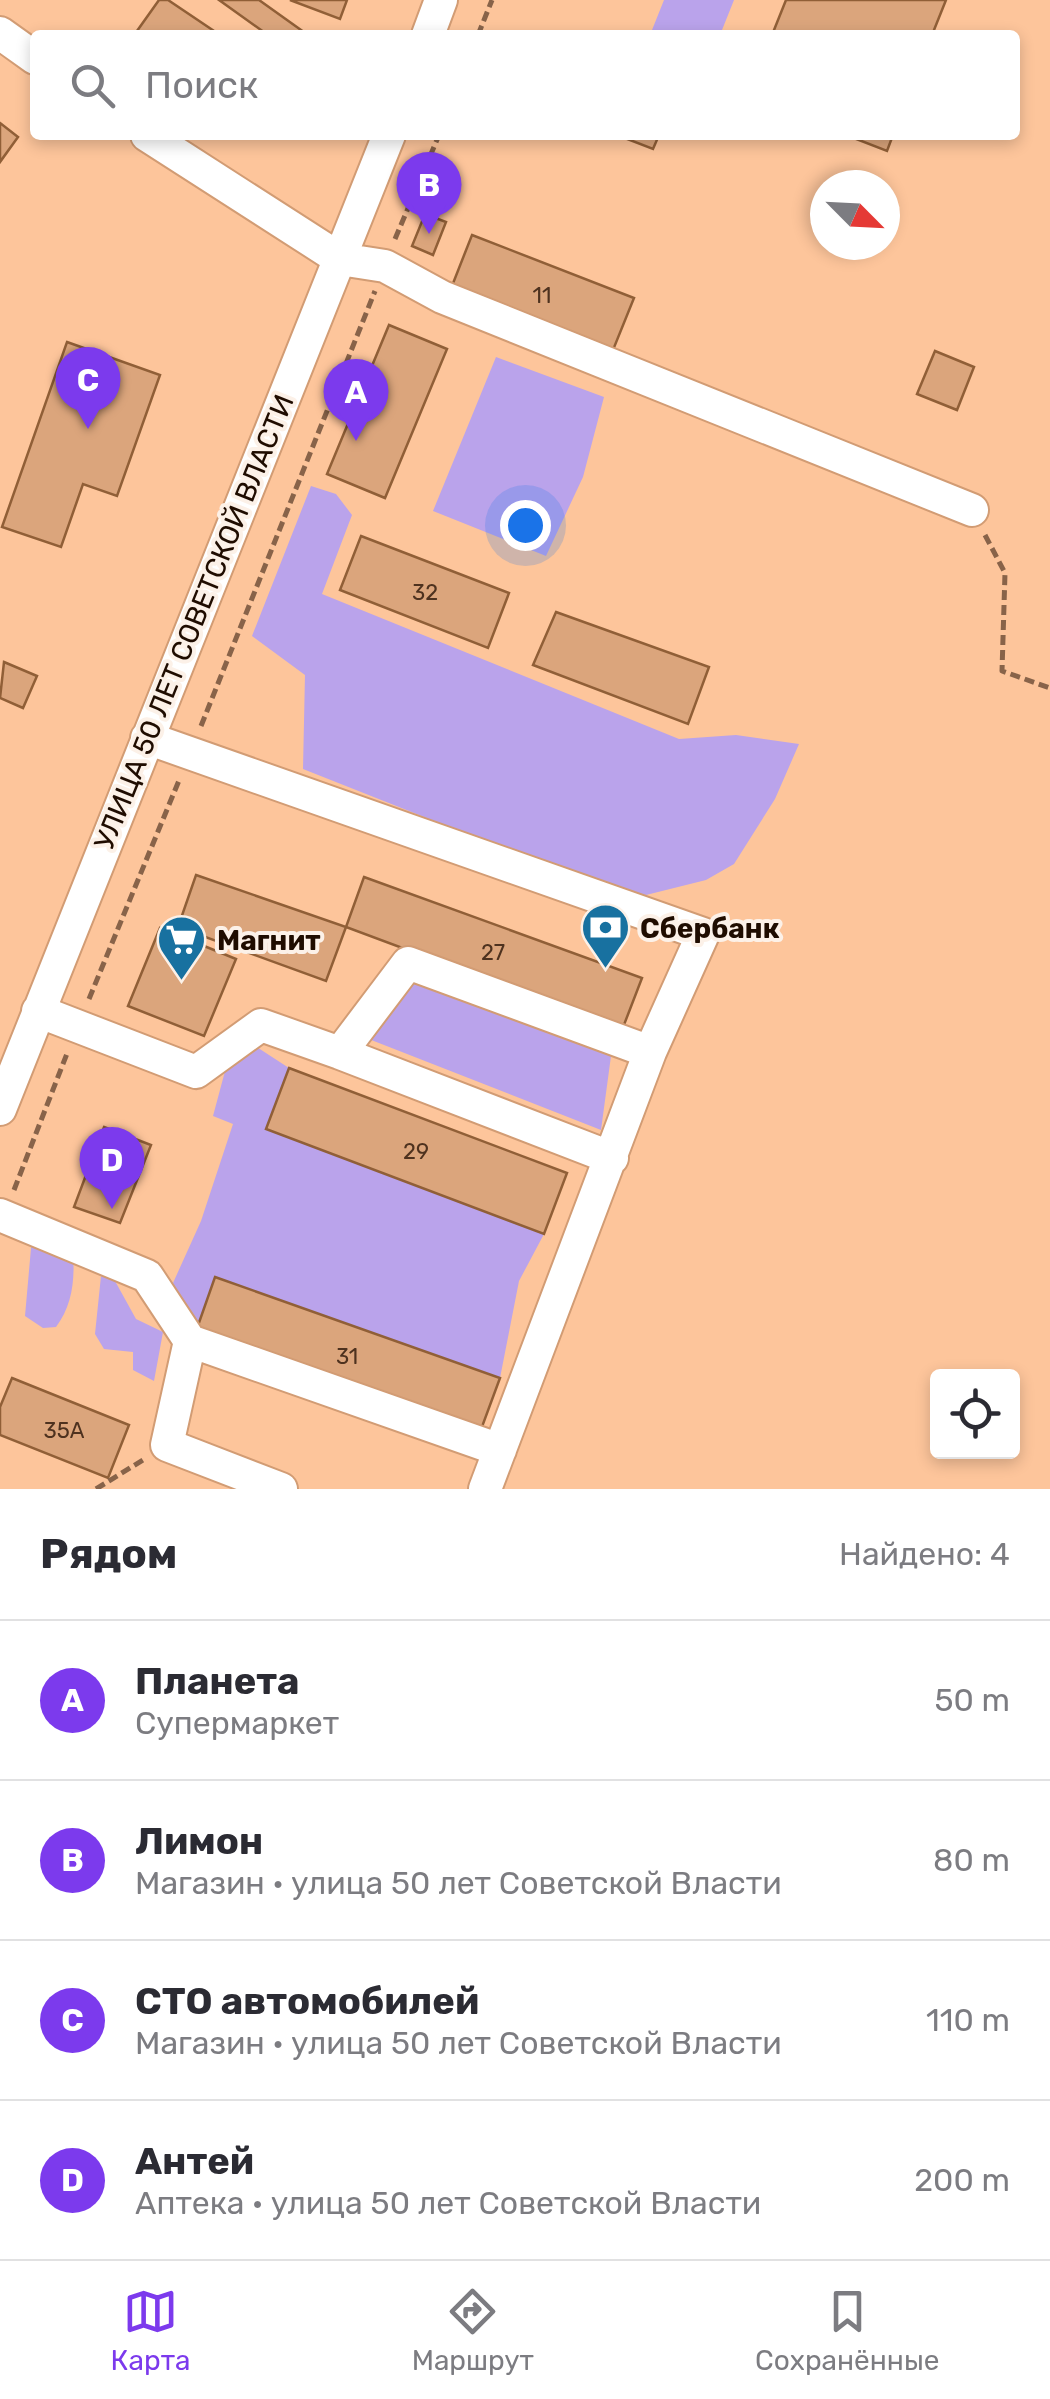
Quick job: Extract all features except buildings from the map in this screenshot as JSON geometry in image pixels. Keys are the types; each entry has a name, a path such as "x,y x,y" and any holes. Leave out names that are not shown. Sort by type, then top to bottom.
{"street":[{"path":"430,30 441,0"},
{"path":"0,32 30,54"},
{"path":"155,140 340,259 384,266 442,297 972,510"},
{"name":"УЛИЦА 50 ЛЕТ СОВЕТСКОЙ ВЛАСТИ","path":"0,1110 386,140"},
{"path":"147,738 702,934 650,1052 485,1489"},
{"path":"340,1053 408,963 650,1052"},
{"path":"38,1011 196,1072 261,1025 612,1158"},
{"path":"2,1216 147,1276 190,1341 500,1450"},
{"path":"190,1341 167,1445 281,1489"}],"path":[{"path":"480,30 492,0"},
{"path":"2,1216 437,140"},
{"path":"972,510 1004,572 1002,671 1050,688"},
{"path":"96,1489 167,1445"}],"shaded area":[{"path":"664,0 734,0 722,30 652,30"},
{"path":"496,357 604,397 583,477 546,556 433,511"},
{"path":"311,486 336,494 352,515 322,594 679,739 736,735 799,744 775,799 734,864 706,880 646,895 581,879 303,769 305,675 252,636"},
{"path":"421,977 611,1056 601,1130 361,1036"},
{"path":"252,1044 289,1068 266,1129 544,1234 519,1281 500,1378 216,1277 195,1334 173,1283 201,1221 233,1124 213,1116 228,1060"},
{"path":"32,1237 73,1254 71,1292 56,1327 43,1328 25,1316"},
{"path":"101,1276 115,1281 136,1319 163,1332 154,1381 133,1370 133,1352 104,1349 95,1334"}],"place":[{"name":"Лимон","path":"429,234"},
{"name":"СТО автомобилей","path":"88,429"},
{"name":"Планета","path":"356,441"},
{"name":"Сбербанк","path":"605,970"},
{"name":"Магнит","path":"182,982"},
{"name":"Антей","path":"112,1209"}]}
